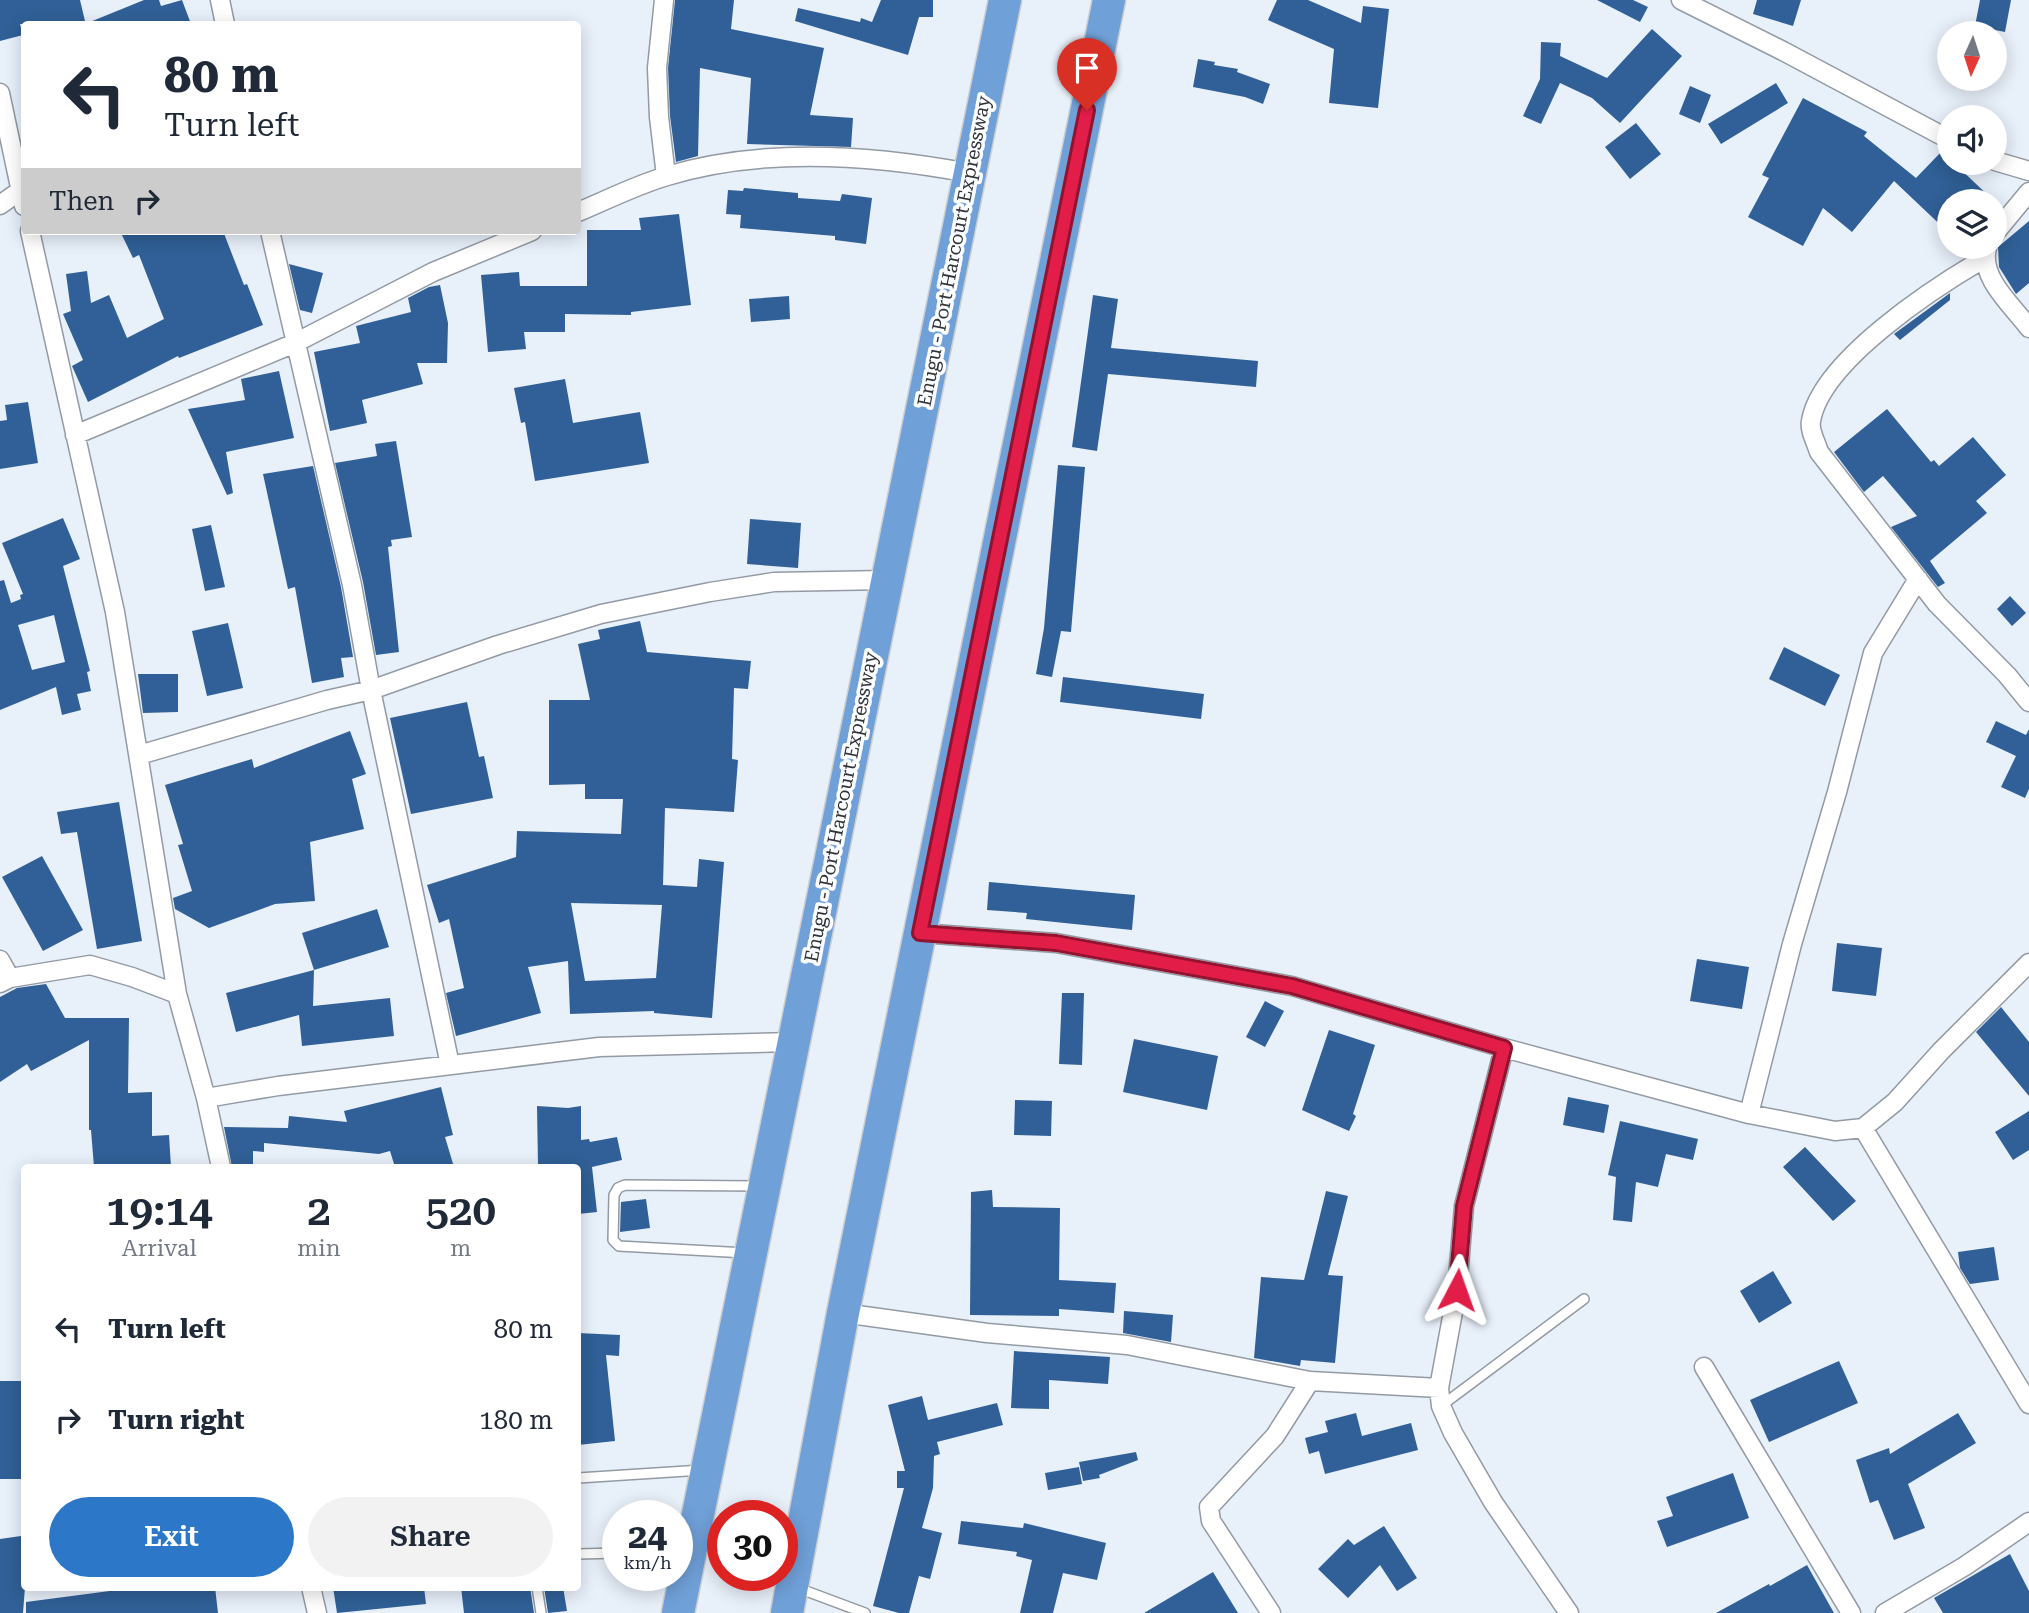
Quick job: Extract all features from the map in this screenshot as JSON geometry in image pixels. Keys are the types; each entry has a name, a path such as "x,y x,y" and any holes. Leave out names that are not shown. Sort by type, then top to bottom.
{"highway":[{"name":"Enugu - Port Harcourt Expressway","path":"693,1519 707,1470 1004,0"},
{"path":"790,1600 843,1313 1109,0"},
{"name":"Enugu - Port Harcourt Expressway","path":"678,1613 680,1591"}],"street":[{"path":"219,0 224,21"},
{"path":"664,0 657,68 666,176"},
{"path":"1681,0 1937,133"},
{"path":"0,93 21,189"},
{"path":"581,211 666,176 727,162 795,156 925,164 970,173"},
{"path":"2007,165 2029,171"},
{"path":"2007,218 2029,191"},
{"path":"0,205 21,199"},
{"path":"31,235 115,612 177,994 206,1098 220,1164"},
{"path":"271,235 352,585 371,690 450,1065"},
{"path":"75,435 295,343 496,238"},
{"path":"1976,259 1886,326 1840,368 1816,402 1810,424 1819,452 1937,604 2007,675 2029,702"},
{"path":"1987,259 1988,274 2029,328"},
{"path":"1749,1114 1791,944 1837,792 1873,653 1918,579"},
{"path":"139,755 327,700 371,690 498,645 601,614 774,582 887,580"},
{"path":"920,933 1056,943 1292,986 1504,1048 1749,1114 1835,1131 1863,1128 1895,1102 1958,1033 2029,963"},
{"path":"0,960 5,980 90,965 177,994"},
{"path":"206,1098 599,1047 794,1042"},
{"path":"1504,1048 1464,1206 1457,1290 1440,1397 1453,1433 1493,1503 1569,1613"},
{"path":"1863,1128 2029,1404"},
{"path":"843,1313 987,1334 1126,1346 1310,1381 1440,1397"},
{"path":"1704,1367 1851,1613"},
{"path":"1271,1613 1211,1521 1209,1507 1275,1436 1310,1381"},
{"path":"1885,1613 1965,1566 2029,1522"},
{"path":"312,1591 317,1613"}],"lane":[{"path":"751,1253 619,1246 613,1240 614,1195 618,1188 625,1185 764,1186"},
{"path":"1440,1397 1584,1299"},
{"path":"581,1478 707,1470"},
{"path":"581,1554 602,1553"},
{"path":"538,1591 541,1613"},
{"path":"790,1600 865,1613"}],"building":[{"path":"0,0 80,0 85,21 21,21 21,36 0,41"},
{"path":"144,0 159,0 161,6 182,0 190,21 92,21"},
{"path":"675,0 734,0 731,29 824,48 810,115 853,118 851,147 747,144 751,78 700,68 698,156 676,162 668,68"},
{"path":"881,0 933,0 933,17 919,17 908,55 795,21 798,8 860,22 861,18 872,22"},
{"path":"1277,0 1308,0 1361,23 1363,6 1389,9 1378,108 1329,103 1334,49 1268,20"},
{"path":"1597,0 1633,0 1648,7 1640,22"},
{"path":"1757,0 1801,0 1793,26 1753,14"},
{"path":"1980,0 2011,0 2007,21 1976,21"},
{"path":"1652,29 1682,56 1620,123 1592,98 1560,83 1541,124 1523,116 1540,79 1541,42 1561,43 1560,56 1607,78"},
{"path":"1198,59 1238,69 1237,72 1270,84 1263,104 1245,97 1193,87"},
{"path":"1776,83 1788,103 1721,144 1708,124"},
{"path":"1690,86 1711,95 1700,123 1679,114"},
{"path":"1803,98 1867,132 1864,136 1916,178 1937,156 1937,175 1967,175 1981,189 1937,189 1937,222 1894,181 1852,232 1823,208 1803,246 1748,217 1769,178 1762,175"},
{"path":"1636,123 1661,154 1630,179 1605,147"},
{"path":"744,188 798,193 798,198 840,201 842,194 872,198 866,244 835,240 835,236 740,228 741,215 726,214 728,190 743,191"},
{"path":"679,214 691,305 631,312 631,315 565,314 565,332 524,332 526,349 488,352 481,275 519,272 520,286 587,286 587,230 641,230 639,218"},
{"path":"2029,221 2029,283 2016,294 1999,267 1999,259 2007,259 2007,239"},
{"path":"122,235 225,235 263,325 179,358 178,356 88,402 72,366 83,360 63,314 71,311 66,274 87,271 91,303 109,295 127,338 164,319 139,255 133,258"},
{"path":"289,264 323,273 312,313 300,310"},
{"path":"440,285 448,323 447,363 417,363 423,384 362,400 367,423 330,431 314,352 360,343 356,326 411,312 408,298 429,287"},
{"path":"1950,293 1950,300 1900,340 1894,334"},
{"path":"1093,295 1118,299 1111,348 1258,361 1256,387 1108,374 1097,451 1072,447"},
{"path":"789,296 790,319 751,322 749,299"},
{"path":"279,371 294,438 226,452 233,493 227,495 188,409 245,400 241,379"},
{"path":"565,379 573,423 640,412 649,463 535,481 525,422 521,423 514,388"},
{"path":"28,402 38,463 0,469 0,421 7,420 5,405"},
{"path":"1887,409 1931,462 1934,460 1939,466 1973,437 2006,475 1976,501 1987,513 1930,561 1945,583 1938,587 1891,527 1917,516 1883,476 1864,492 1834,452"},
{"path":"396,441 412,537 391,540 392,546 388,547 399,652 376,655 363,582 335,463 377,456 375,444"},
{"path":"1058,465 1085,467 1071,632 1061,631 1052,677 1036,674 1044,628"},
{"path":"313,466 341,587 353,657 341,658 344,677 312,683 295,587 288,589 263,474"},
{"path":"63,518 80,559 63,566 90,671 87,672 91,691 77,694 81,710 62,715 56,687 0,710 0,581 4,580 11,603 21,599 20,595 23,594 2,543","holes":["54,615 65,662 32,670 18,625"]},
{"path":"750,519 801,523 798,568 747,564"},
{"path":"211,525 225,587 205,591 192,529"},
{"path":"2010,596 2026,613 2012,626 1997,609"},
{"path":"640,621 647,652 751,661 748,689 734,688 732,759 738,760 734,812 665,808 663,885 697,887 699,859 724,862 712,1018 654,1011 570,1014 568,961 528,967 541,1013 456,1036 446,993 464,988 449,919 439,923 427,885 516,857 517,831 621,834 623,799 585,799 585,784 549,785 549,700 590,700 578,644 600,639 598,630","holes":["571,903 662,905 656,978 585,981"]},
{"path":"228,623 243,688 207,696 192,631"},
{"path":"1784,647 1840,675 1825,706 1769,679"},
{"path":"138,674 178,674 178,712 143,713"},
{"path":"1063,677 1204,694 1201,719 1060,702"},
{"path":"467,702 479,757 484,756 493,798 411,814 390,718"},
{"path":"1996,721 2026,735 2029,729 2029,789 2025,798 2001,787 2016,756 1986,742"},
{"path":"350,731 366,774 352,779 364,829 310,842 315,901 275,904 209,928 175,909 173,898 192,891 178,845 183,844 165,785 252,759 254,768"},
{"path":"119,802 142,941 97,949 77,832 61,834 57,812"},
{"path":"42,856 83,930 43,951 2,877"},
{"path":"989,882 1135,895 1132,930 1026,919 1027,913 987,910"},
{"path":"377,909 389,947 314,970 302,933"},
{"path":"1837,943 1882,948 1876,996 1832,991"},
{"path":"1697,959 1749,967 1742,1009 1690,1001"},
{"path":"314,970 313,1006 390,998 394,1036 302,1046 299,1015 236,1032 226,993"},
{"path":"46,984 65,1018 129,1018 128,1093 152,1092 152,1136 169,1135 171,1164 94,1164 89,1130 89,1040 31,1071 27,1064 0,1082 0,997 17,988"},
{"path":"1062,993 1084,993 1082,1065 1059,1064"},
{"path":"1265,1001 1284,1011 1265,1047 1246,1037"},
{"path":"2001,1007 2029,1042 2029,1096 1976,1032"},
{"path":"1329,1030 1375,1045 1353,1114 1356,1116 1349,1131 1302,1110"},
{"path":"1134,1039 1218,1056 1207,1110 1123,1092"},
{"path":"441,1087 453,1135 445,1137 453,1164 394,1164 390,1151 379,1154 264,1143 264,1152 253,1151 253,1164 231,1164 224,1127 288,1128 289,1116 347,1122 344,1111"},
{"path":"1568,1097 1609,1105 1604,1133 1563,1125"},
{"path":"1015,1100 1052,1101 1051,1136 1014,1135"},
{"path":"537,1106 581,1106 581,1140 589,1139 590,1142 617,1137 622,1160 592,1167 597,1212 581,1214 581,1164 538,1164"},
{"path":"2029,1111 2029,1150 2013,1160 1995,1132"},
{"path":"1620,1121 1698,1139 1693,1160 1666,1154 1658,1187 1636,1182 1632,1222 1613,1220 1616,1177 1608,1175"},
{"path":"1805,1147 1856,1201 1833,1221 1783,1167"},
{"path":"992,1190 993,1207 1060,1208 1059,1280 1116,1283 1114,1313 1059,1309 1059,1316 970,1315 971,1192"},
{"path":"1326,1191 1348,1196 1328,1275 1343,1276 1335,1363 1301,1360 1300,1366 1254,1358 1261,1277 1304,1280"},
{"path":"646,1199 650,1228 620,1232 621,1202"},
{"path":"1994,1247 1999,1280 1970,1284 1960,1268 1958,1252"},
{"path":"1773,1271 1792,1303 1759,1323 1740,1291"},
{"path":"1124,1311 1173,1315 1171,1342 1123,1333"},
{"path":"581,1333 620,1335 619,1356 606,1355 615,1441 581,1445"},
{"path":"1014,1351 1110,1357 1108,1384 1049,1380 1049,1409 1011,1408"},
{"path":"1839,1361 1858,1403 1769,1442 1750,1400"},
{"path":"0,1381 21,1381 21,1479 0,1479"},
{"path":"922,1396 928,1420 997,1403 1003,1425 937,1442 940,1454 934,1456 933,1488 922,1528 942,1533 930,1579 919,1576 909,1613 899,1613 873,1606 904,1488 897,1488 897,1471 905,1471 888,1405"},
{"path":"1356,1413 1362,1436 1411,1423 1418,1450 1325,1474 1319,1451 1309,1454 1305,1438 1328,1432 1325,1421"},
{"path":"1958,1413 1976,1443 1908,1484 1925,1528 1894,1540 1878,1500 1870,1503 1856,1460 1889,1448 1890,1454"},
{"path":"1136,1452 1138,1460 1099,1475 1100,1478 1083,1481 1079,1462"},
{"path":"1079,1467 1082,1484 1048,1490 1045,1473"},
{"path":"1733,1473 1749,1518 1667,1547 1657,1521 1673,1516 1666,1497"},
{"path":"961,1521 1023,1528 1024,1523 1106,1543 1097,1580 1063,1573 1053,1613 1020,1613 1032,1560 1016,1556 1017,1552 958,1544"},
{"path":"1384,1526 1417,1578 1397,1591 1380,1565 1348,1598 1318,1569 1348,1539 1354,1545"},
{"path":"21,1536 21,1591 25,1591 23,1613 0,1613 0,1539"},
{"path":"2010,1554 2029,1591 2029,1613 1943,1613 1934,1598"},
{"path":"1807,1565 1834,1613 1716,1613 1769,1584 1770,1586"},
{"path":"1213,1572 1238,1613 1144,1613"},
{"path":"110,1591 215,1591 218,1613 26,1613 26,1602"},
{"path":"334,1591 424,1591 426,1604 337,1613"},
{"path":"461,1591 531,1591 534,1613 464,1613"},
{"path":"545,1591 564,1591 567,1611 548,1613"}],"route":[{"path":"1087,110 920,933 1056,943 1292,986 1504,1048 1464,1206 1457,1290"}]}
